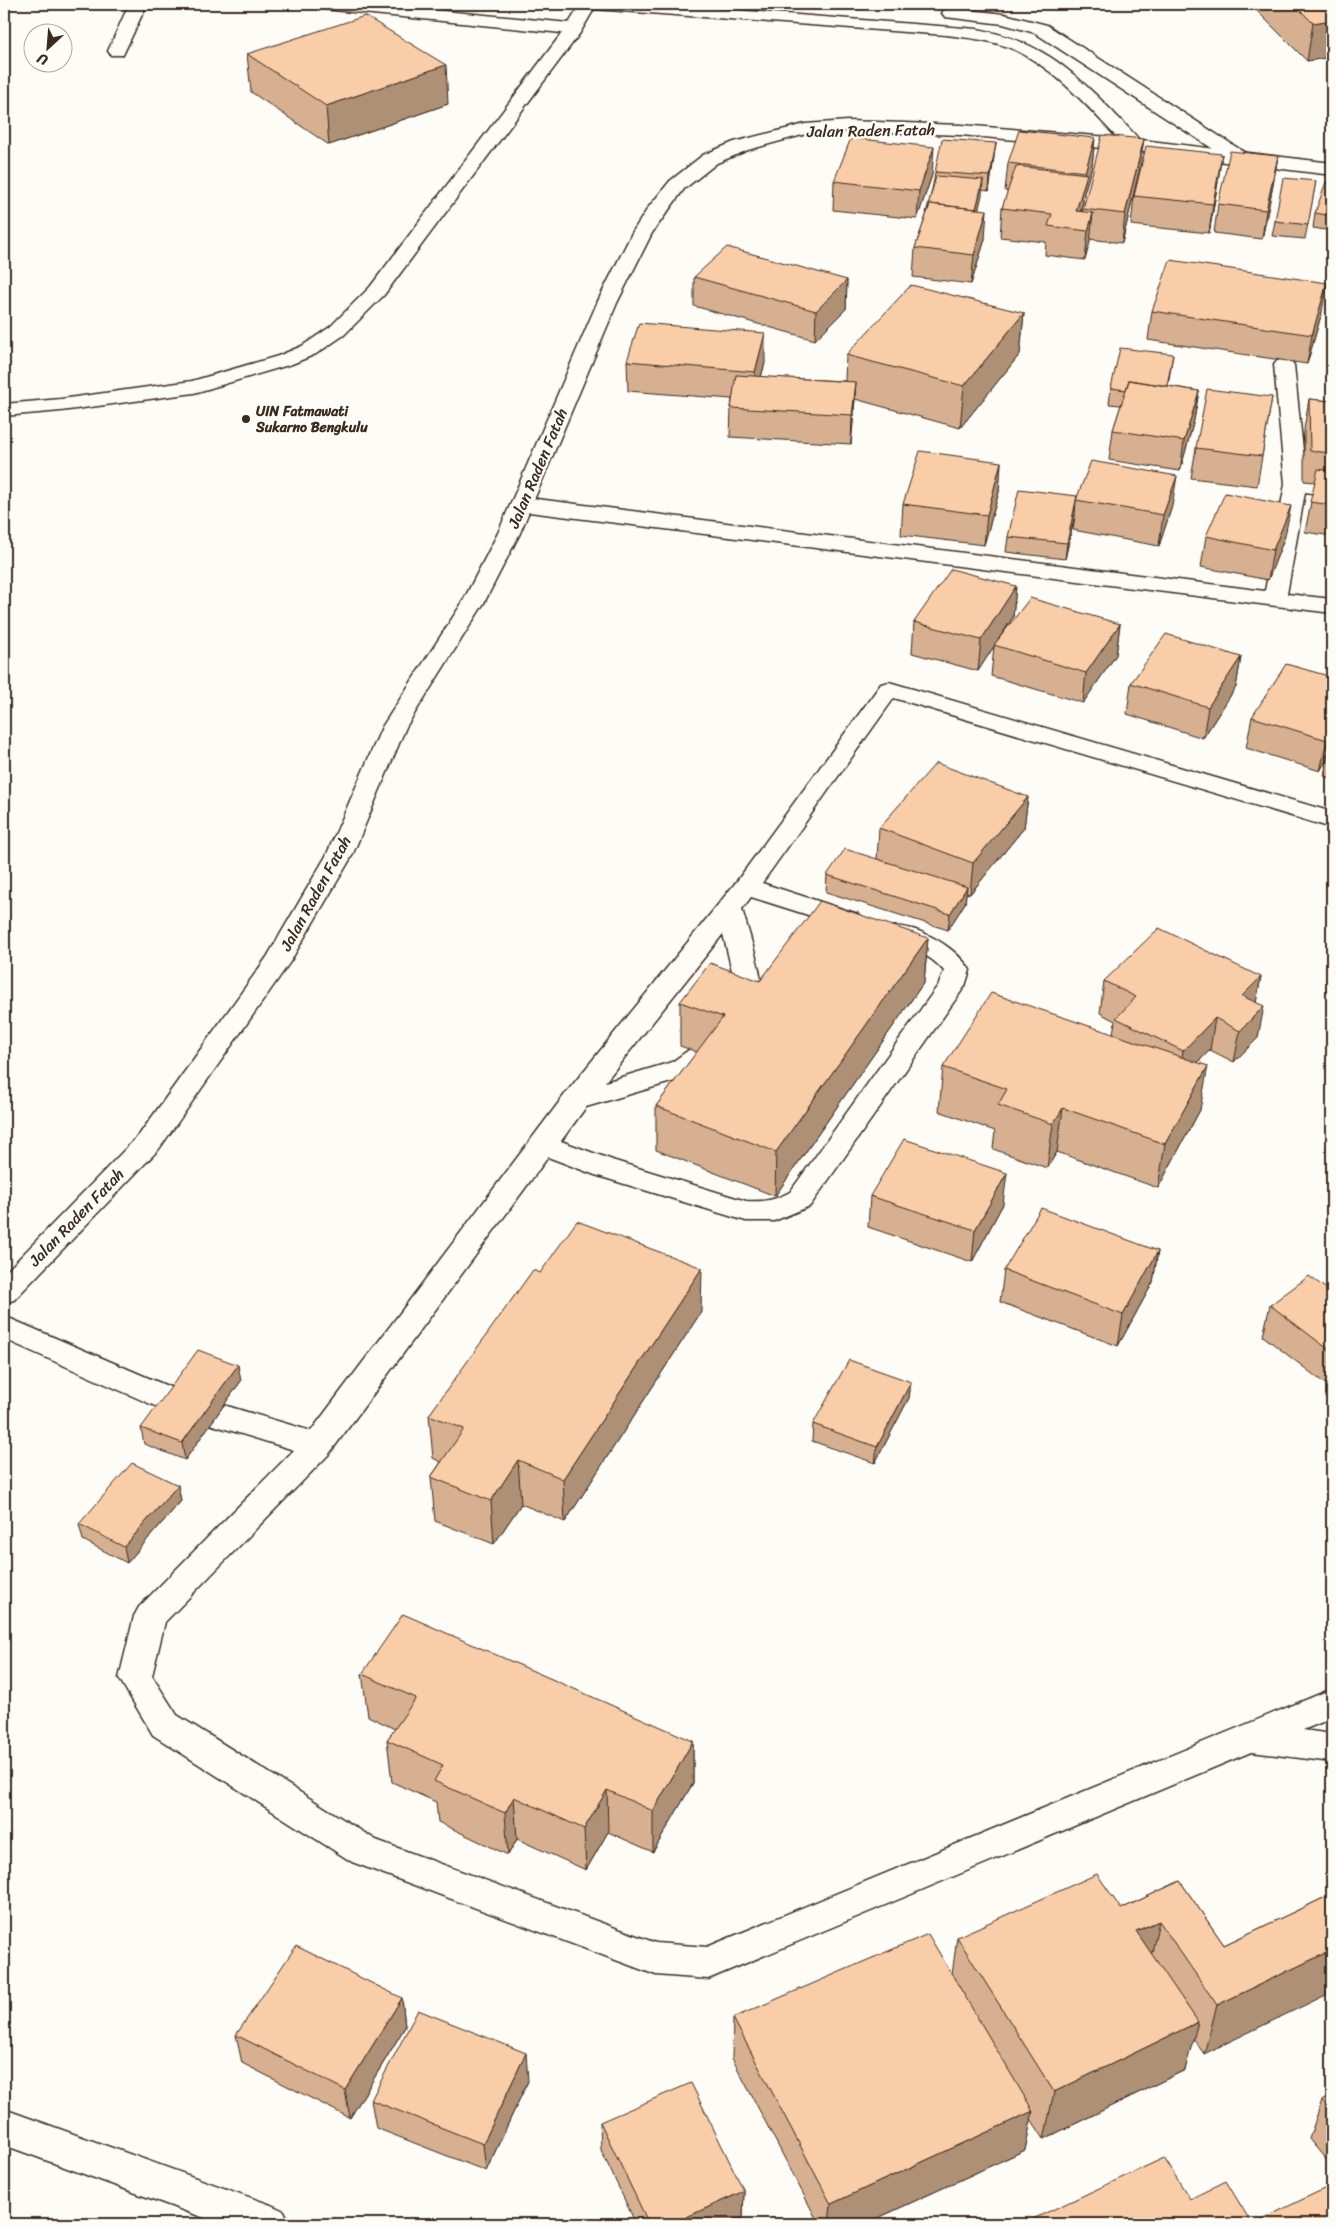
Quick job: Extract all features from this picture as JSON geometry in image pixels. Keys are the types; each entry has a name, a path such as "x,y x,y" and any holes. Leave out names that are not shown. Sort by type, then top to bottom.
{"main road":[{"path":"117,51 138,4"},
{"path":"323,4 574,29"},
{"path":"4,410 61,405 194,387 276,363 309,350 337,331 377,291 591,4 946,30 990,37 1027,49 1053,66 1134,144"},
{"path":"936,12 1004,19 1041,28 1237,156"},
{"name":"Jalan Raden Fatah","path":"4,1292 149,1142 277,962 339,856 394,727 473,603 509,533 607,303 642,233 655,212 677,185 710,159 769,137 805,129 848,126 961,130 1134,144 1332,169"},
{"path":"1275,598 1296,484 1284,365"},
{"path":"1296,484 1332,490"},
{"path":"521,504 1332,606"},
{"path":"1332,820 888,688 746,887 576,1100 318,1446 150,1616 135,1678 165,1725 364,1851 656,1959 708,1963 1332,1704"},
{"path":"544,1145 605,1168 746,1211 765,1214 782,1209 800,1199 952,986 957,970 948,957 933,946 746,887"},
{"path":"730,908 748,983 742,1004 733,1015"},
{"path":"576,1100 682,1069 703,1054"},
{"path":"4,1326 175,1402"},
{"path":"217,1416 318,1446"},
{"path":"1251,1738 1332,1748"},
{"path":"4,2127 271,2224"}],"building":[{"path":"1294,4 1332,4 1332,20 1313,23"},
{"path":"365,16 446,65 326,106 247,54"},
{"path":"1019,130 1095,138 1085,172 1008,163"},
{"path":"1102,135 1144,139 1125,214 1083,209"},
{"path":"851,138 934,147 919,191 834,181"},
{"path":"942,139 996,143 990,176 935,172"},
{"path":"1146,146 1222,154 1213,204 1134,196"},
{"path":"1230,151 1278,156 1266,210 1218,204"},
{"path":"1016,166 1087,174 1076,211 1093,213 1088,231 1048,226 1052,214 1002,208"},
{"path":"936,176 983,180 976,209 930,204 926,213"},
{"path":"1283,178 1316,181 1308,225 1275,221"},
{"path":"1326,182 1332,182 1332,216 1315,213"},
{"path":"930,204 987,210 974,255 915,248"},
{"path":"727,247 847,280 816,311 694,277"},
{"path":"1170,260 1327,283 1312,335 1152,311"},
{"path":"911,285 1024,313 964,386 846,355"},
{"path":"639,323 765,333 755,372 627,361"},
{"path":"1120,348 1173,354 1167,386 1129,380 1126,390 1111,388"},
{"path":"736,375 856,382 852,415 731,408"},
{"path":"1129,380 1199,391 1184,441 1113,430"},
{"path":"1207,389 1272,397 1262,456 1196,448"},
{"path":"1309,399 1332,401 1332,453 1310,451"},
{"path":"920,451 1001,462 987,515 903,504"},
{"path":"1091,461 1177,476 1163,515 1076,500"},
{"path":"1318,469 1332,471 1332,505 1310,502"},
{"path":"1019,489 1077,496 1067,543 1008,537"},
{"path":"1225,493 1291,506 1273,550 1206,536"},
{"path":"951,569 1016,586 981,640 914,622"},
{"path":"1030,598 1120,624 1086,673 994,645"},
{"path":"1166,634 1241,657 1208,707 1131,683"},
{"path":"1286,664 1332,677 1332,730 1327,740 1252,717"},
{"path":"936,763 1028,797 973,863 879,828"},
{"path":"845,849 967,887 950,914 827,875"},
{"path":"820,901 928,938 776,1152 656,1106 723,1017 680,1002 710,963 760,981"},
{"path":"1159,928 1261,977 1242,996 1264,1006 1240,1031 1215,1018 1183,1051 1116,1018 1136,997 1104,981"},
{"path":"991,993 1208,1066 1165,1144 1063,1108 1053,1124 998,1105 1007,1089 943,1067"},
{"path":"904,1139 1007,1173 975,1230 870,1196"},
{"path":"1041,1208 1158,1251 1123,1315 1004,1270"},
{"path":"577,1221 702,1268 563,1479 518,1460 491,1501 431,1477 464,1429 429,1415 533,1270 540,1273"},
{"path":"1309,1276 1332,1293 1332,1352 1270,1305"},
{"path":"198,1350 238,1365 182,1443 141,1428"},
{"path":"849,1360 911,1382 877,1447 813,1424"},
{"path":"132,1463 178,1485 124,1547 79,1524"},
{"path":"403,1614 693,1741 653,1811 607,1790 584,1829 514,1797 505,1813 434,1781 443,1765 387,1740 416,1698 362,1674"},
{"path":"1097,1874 1121,1909 1180,1881 1224,1945 1332,1894 1332,1950 1217,2005 1159,1921 1136,1931 1198,2022 1054,2092 957,1937"},
{"path":"928,1934 1033,2111 831,2204 733,2018"},
{"path":"296,1946 402,1998 345,2090 236,2035"},
{"path":"418,2010 526,2053 483,2144 371,2100"},
{"path":"691,2083 744,2191 671,2224 649,2224 600,2122"},
{"path":"1332,2094 1332,2112 1322,2100"},
{"path":"1164,2158 1190,2199 1226,2181 1252,2224 1022,2224"},
{"path":"1328,2187 1332,2193 1332,2224 1252,2224"}],"place":[{"name":"UIN Fatmawati Sukarno Bengkulu","path":"246,419"}]}
